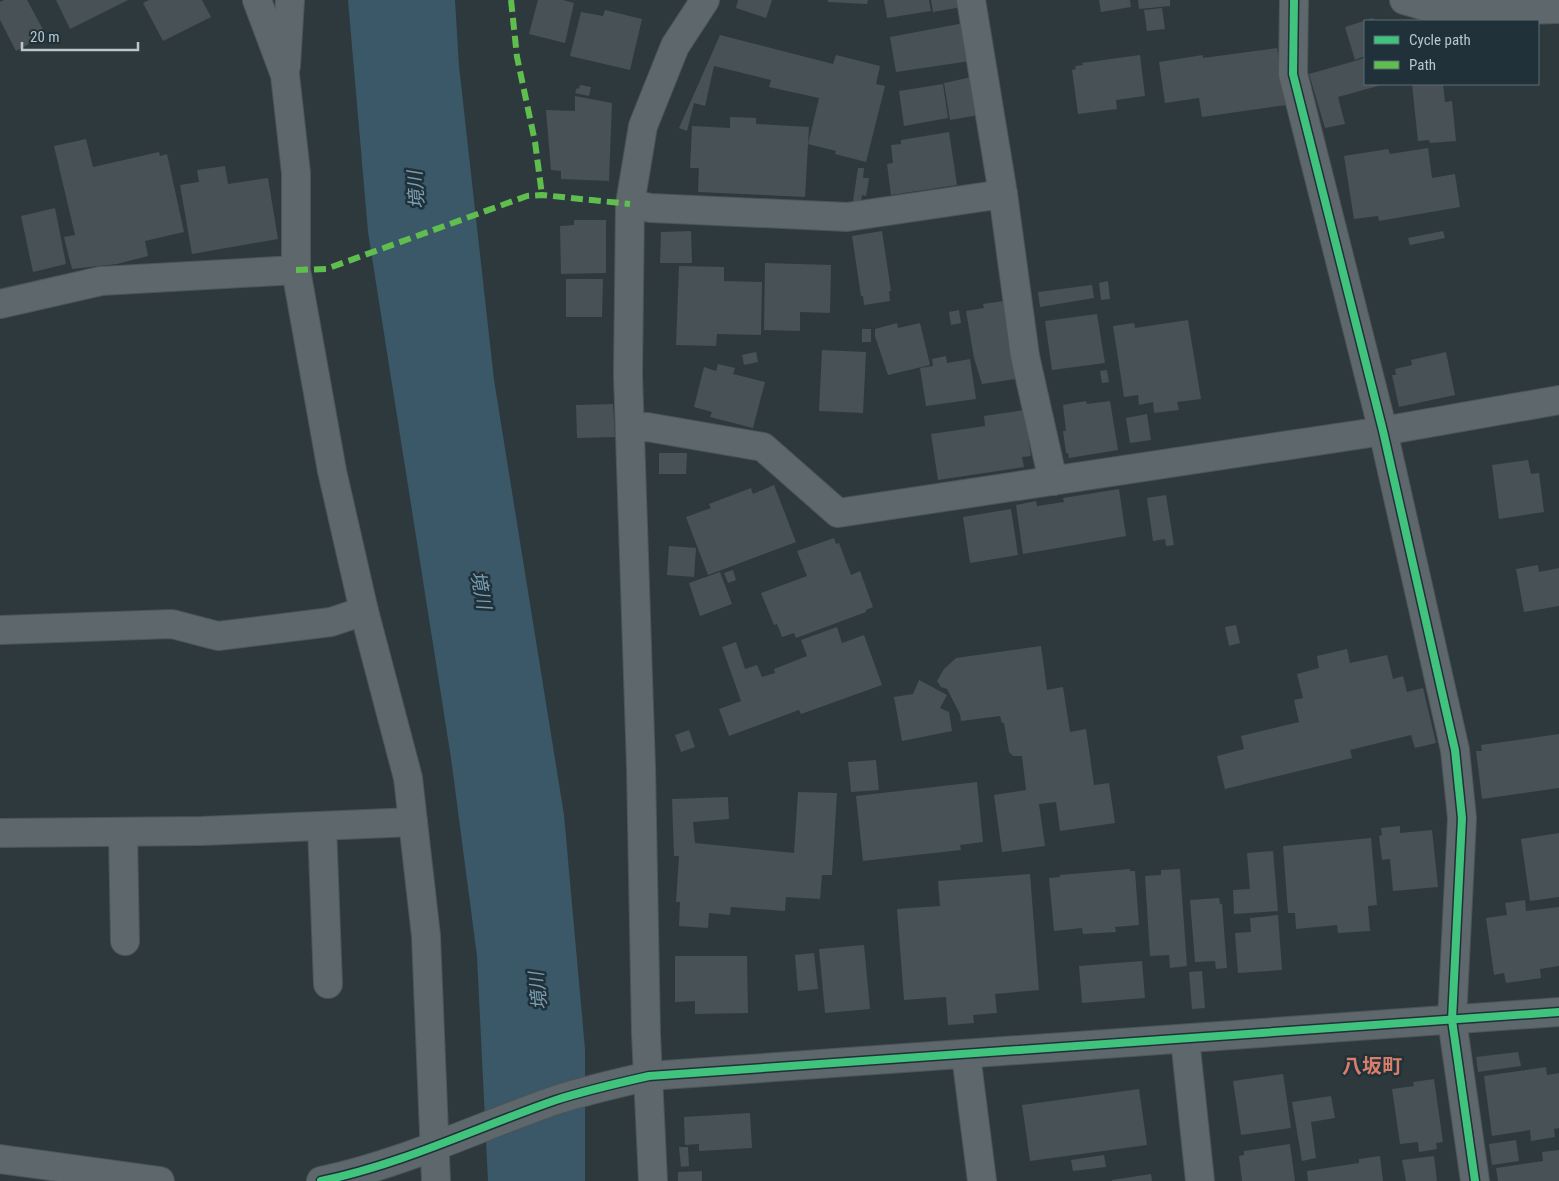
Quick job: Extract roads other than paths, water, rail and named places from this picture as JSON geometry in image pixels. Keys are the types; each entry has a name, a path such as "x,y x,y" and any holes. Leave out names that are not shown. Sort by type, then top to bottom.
{"street":[{"path":"257,0 285,75"},
{"path":"290,0 285,75 296,172 296,270 332,471 364,611 408,778 446,1142 436,1181"},
{"path":"653,1181 646,1024 641,757 628,374 630,204 643,126 676,46 704,0"},
{"path":"971,0 1003,194 1025,356 1053,481"},
{"path":"1294,0 1294,74 1383,431 1455,750 1462,818 1452,1020 1475,1181"},
{"path":"1404,0 1446,12 1559,9"},
{"path":"630,204 651,208 847,217 1003,194"},
{"path":"0,304 101,281 296,270"},
{"path":"630,428 648,427 763,447 838,513 1383,431 1559,400"},
{"path":"0,630 172,624 218,636 331,622 364,611"},
{"path":"0,833 123,832 413,822"},
{"path":"322,826 328,984"},
{"path":"123,832 125,941"},
{"path":"322,1181 346,1176 446,1142 557,1100 603,1086 649,1076 1559,1012"},
{"path":"1185,1039 1200,1181"},
{"path":"966,1055 982,1181"},
{"path":"0,1159 160,1181"}],"water":[{"name":"境川","path":"348,0 455,0 459,66 494,380 564,815 585,1049 585,1181 488,1181 477,956 451,758 368,232"}],"district":[{"name":"八坂町","path":"1372,1066"}]}
